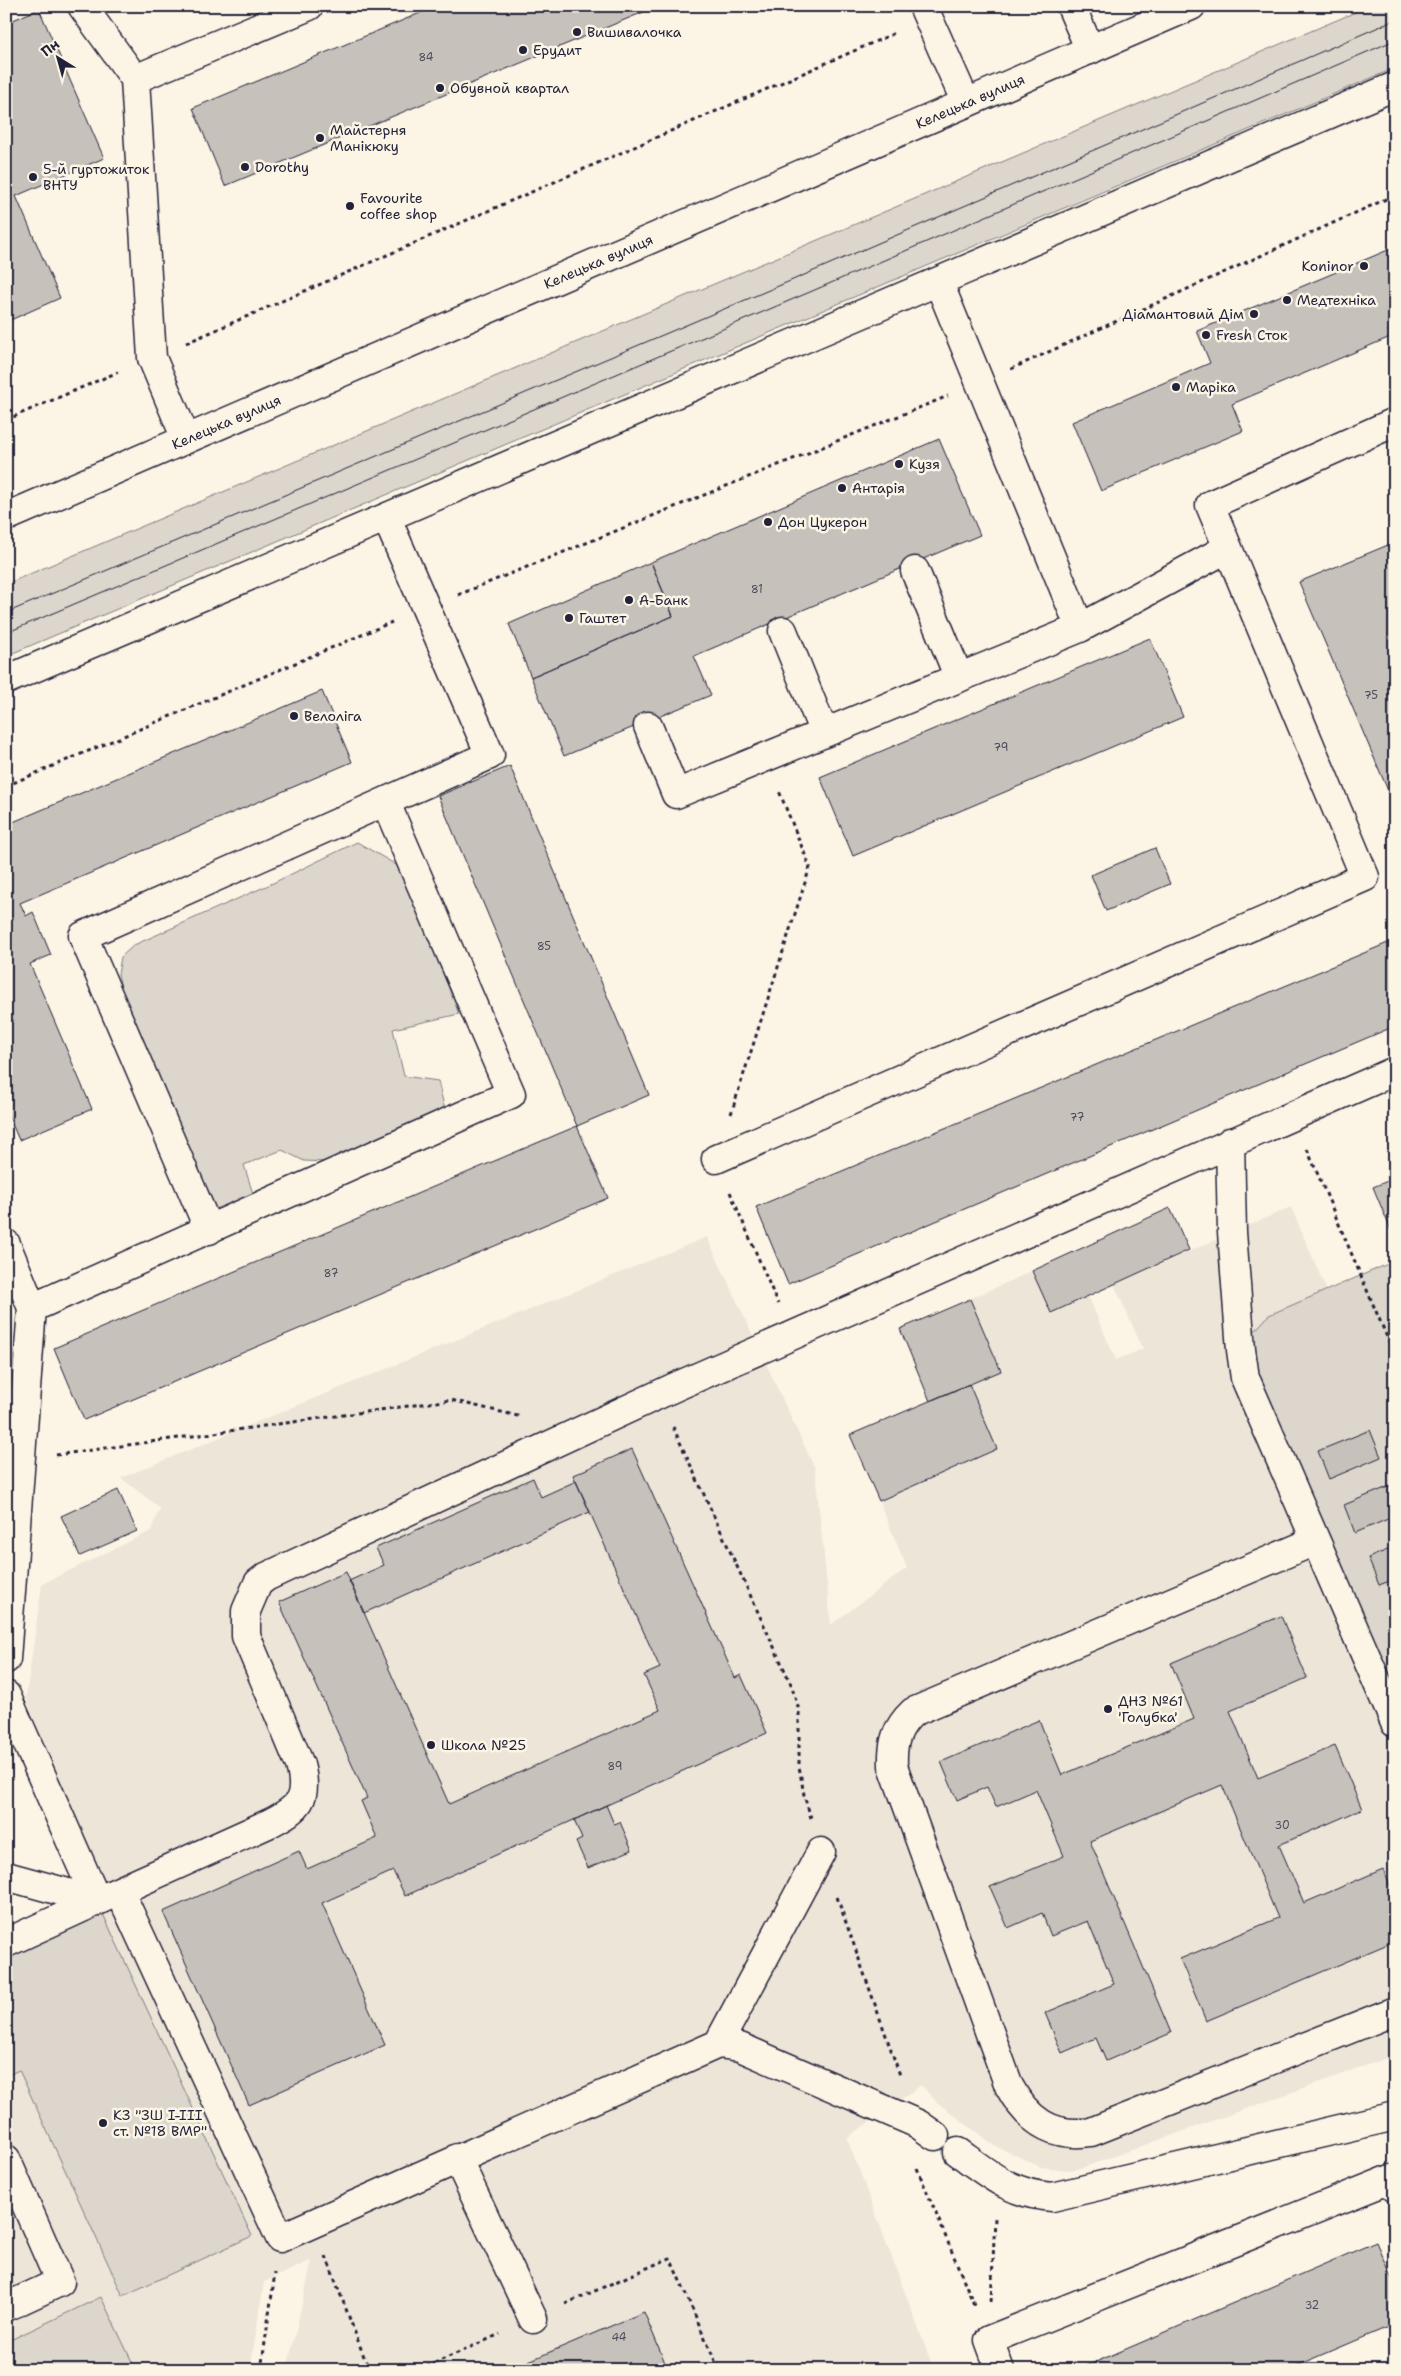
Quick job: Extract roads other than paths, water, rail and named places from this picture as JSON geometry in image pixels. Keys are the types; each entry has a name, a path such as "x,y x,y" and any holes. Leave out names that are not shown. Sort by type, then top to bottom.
{"street":[{"path":"82,6 135,79 152,358 186,439"},
{"path":"135,79 309,6"},
{"path":"1070,6 1090,50"},
{"name":"Келецька вулиця","path":"6,517 1191,6"},
{"path":"925,12 966,103"},
{"path":"6,680 939,283 1395,86"},
{"path":"939,283 1080,628"},
{"path":"716,1159 1365,877 1210,505 1395,422"},
{"path":"209,1230 84,936 490,755 387,519"},
{"path":"648,726 676,794 1080,628 1228,548"},
{"path":"915,571 959,678"},
{"path":"783,631 824,733"},
{"path":"32,1308 511,1094 386,803"},
{"path":"6,1943 270,1823 287,1814 303,1797 304,1781 300,1765 246,1636 246,1611 258,1583 275,1572 658,1395 1395,1071"},
{"path":"1230,1142 1232,1232 1242,1364 1250,1393 1395,1723"},
{"path":"6,1244 32,1308 6,1659"},
{"path":"1315,1541 913,1712 902,1723 896,1735 892,1750 893,1766 1006,2078 1017,2100 1041,2124 1060,2132 1074,2135 1091,2132 1395,2011"},
{"path":"6,1696 280,2238 718,2044 740,2047 916,2125"},
{"path":"718,2044 821,1852"},
{"path":"6,1876 108,1896"},
{"path":"958,2152 997,2181 1022,2193 1052,2197 1395,2116"},
{"path":"457,2158 533,2319"},
{"path":"6,2159 60,2282 6,2307"},
{"path":"1000,2370 990,2342 1391,2179 1395,2188"}],"tram line":[{"path":"6,613 802,276 1395,20"},
{"path":"6,633 810,292 1395,40"}],"place":[{"name":"Вишивалочка","path":"577,32"},
{"name":"Ерудит","path":"523,50"},
{"name":"Обувной квартал","path":"440,88"},
{"name":"Майстерня Манікюку","path":"320,138"},
{"name":"Dorothy","path":"245,167"},
{"name":"5-й гуртожиток ВНТУ","path":"33,177"},
{"name":"Favourite coffee shop","path":"350,206"},
{"name":"Koninor","path":"1364,266"},
{"name":"Медтехніка","path":"1287,300"},
{"name":"Діамантовий Дім","path":"1254,314"},
{"name":"Fresh Сток","path":"1206,335"},
{"name":"Маріка","path":"1176,387"},
{"name":"Кузя","path":"899,464"},
{"name":"Антарія","path":"842,488"},
{"name":"Дон Цукерон","path":"768,522"},
{"name":"А-Банк","path":"629,600"},
{"name":"Гаштет","path":"569,618"},
{"name":"Велоліга","path":"294,716"},
{"name":"ДНЗ №61 'Голубка'","path":"1108,1709"},
{"name":"Школа №25","path":"431,1745"},
{"name":"КЗ \"ЗШ І-ІІІ ст. №18 ВМР\"","path":"103,2123"}]}
